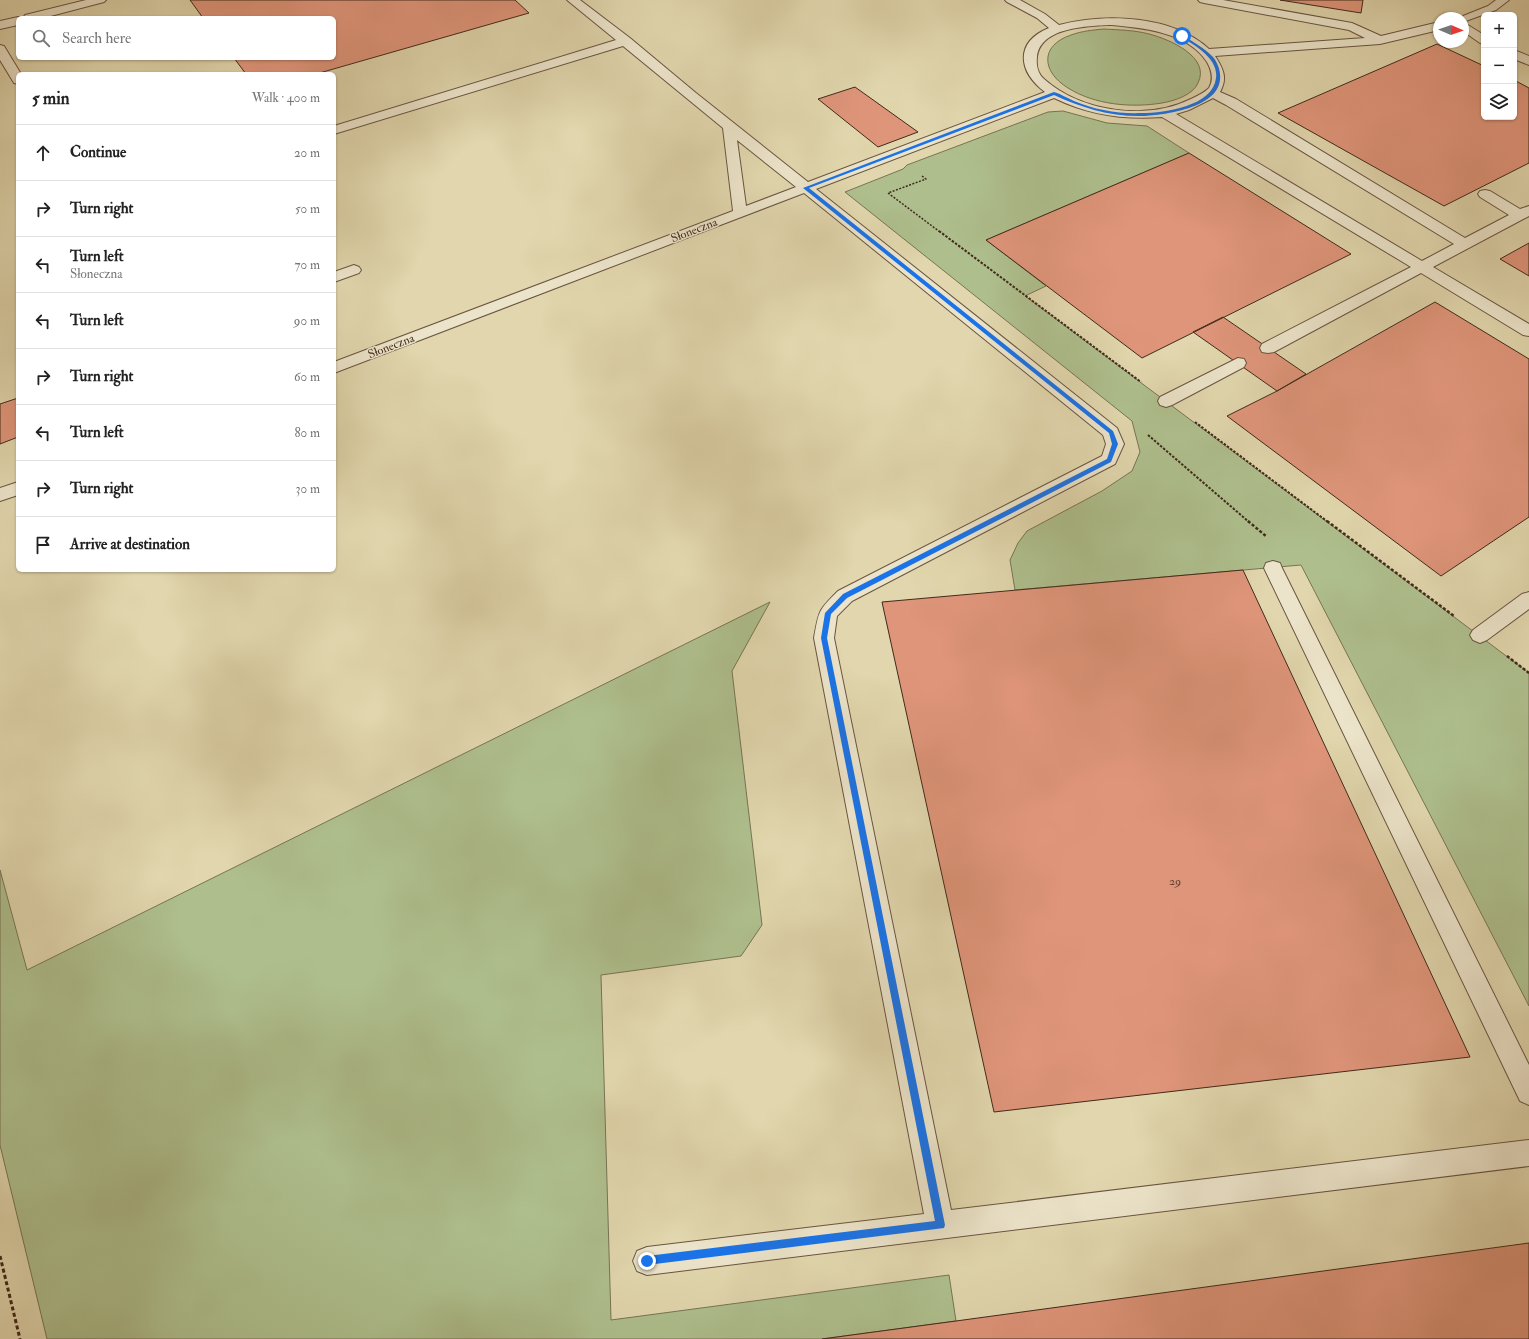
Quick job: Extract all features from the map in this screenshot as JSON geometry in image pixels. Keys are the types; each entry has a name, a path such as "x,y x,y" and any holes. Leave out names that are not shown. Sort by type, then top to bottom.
{"lane":[{"path":"37,16 100,0"},
{"path":"574,0 1111,432 1115,444 1110,460 845,596 828,613 824,638 940,1225"},
{"path":"1011,0 1041,16 1057,29"},
{"path":"1204,0 1352,27 1380,40"},
{"path":"1469,17 1492,8 1503,0"},
{"path":"0,25 16,21"},
{"path":"1111,21 1136,23 1160,28 1182,36 1200,47 1206,53 1212,59 1218,72 1217,85 1213,93 1192,106 1165,113 1142,115 1094,109 1073,102 1054,93 1039,81 1030,68 1029,55 1035,43 1057,29 1087,22 1111,21"},
{"path":"1206,53 1380,40 1433,27"},
{"path":"1469,30 1481,38"},
{"path":"336,129 626,41"},
{"path":"0,49 16,77"},
{"path":"1517,55 1529,61"},
{"name":"Słoneczna","path":"336,367 1054,93"},
{"path":"1213,93 1231,102 1464,244"},
{"path":"1165,113 1529,332"},
{"path":"729,126 740,213"},
{"path":"1485,194 1524,212"},
{"path":"1268,348 1524,212"},
{"path":"336,276 354,270"},
{"path":"1166,401 1238,363"},
{"path":"0,495 16,489"},
{"path":"1273,568 1529,1092"},
{"path":"1480,635 1529,598"},
{"path":"647,1261 1529,1152"}],"path":[{"path":"0,1256 20,1339"}],"green space":[{"path":"1104,29 1149,34 1177,45 1193,57 1199,65 1200,74 1196,87 1183,97 1172,101 1126,105 1102,102 1090,98 1079,94 1059,82 1049,67 1049,52 1053,46 1071,35"},
{"path":"1063,111 1107,123 1147,126 1189,153 986,240 1046,286 1025,296 1529,673 1529,1006 1301,565 1015,590 1010,560 1018,543 1027,531 1102,491 1132,471 1140,452 1132,421 845,192 903,169 907,165 1048,112"},
{"path":"770,602 732,671 762,925 741,956 601,975 611,1320 949,1275 956,1321 822,1339 47,1339 0,1145 0,870 27,970"}],"building":[{"path":"190,0 515,0 529,13 323,72 244,72 236,60 336,60 336,16 202,16"},
{"path":"1280,0 1363,0 1361,13"},
{"path":"1433,46 1433,48 1446,48 1481,65 1481,120 1517,120 1517,82 1529,88 1529,163 1444,206 1278,113"},
{"path":"855,87 918,132 878,147 818,99"},
{"path":"1189,153 1351,254 1142,358 986,240"},
{"path":"1529,243 1529,276 1500,259"},
{"path":"1435,302 1529,359 1529,517 1441,576 1227,416 1277,391"},
{"path":"1223,317 1306,374 1277,391 1193,332"},
{"path":"16,399 16,438 0,444 0,404"},
{"path":"1243,570 1470,1057 994,1112 882,602"},
{"path":"1529,1243 1529,1339 822,1339 956,1321"}],"route":[{"path":"647,1261 940,1225 824,638 828,613 845,596 1110,460 1115,444 1111,432 806,188 1054,93 1073,102 1094,109 1118,113 1142,115 1165,113 1192,106 1213,93 1217,85 1218,72 1212,59 1200,47 1182,36"}]}
